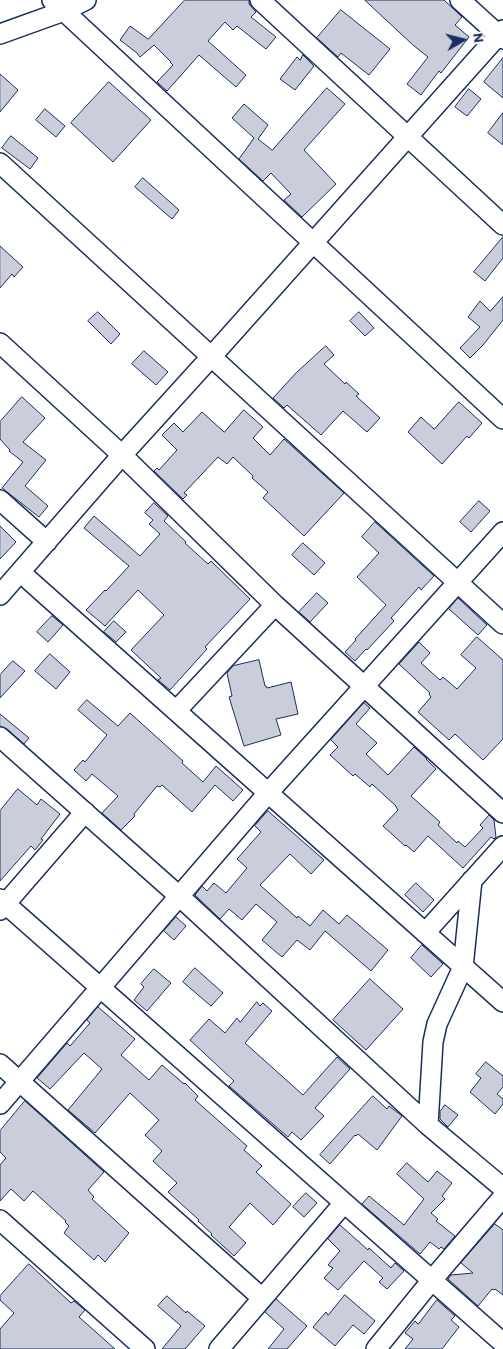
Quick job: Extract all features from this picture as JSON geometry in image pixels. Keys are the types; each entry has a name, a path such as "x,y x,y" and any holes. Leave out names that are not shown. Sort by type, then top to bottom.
{"street":[{"path":"0,34 58,6 86,0"},
{"path":"260,0 503,225"},
{"path":"0,595 122,455 501,35 460,0"},
{"path":"58,6 503,419"},
{"path":"0,163 503,624"},
{"path":"0,343 122,455 275,605 503,813"},
{"path":"0,500 47,542"},
{"path":"0,1104 268,793 503,532"},
{"path":"20,572 503,1002"},
{"path":"176,711 275,605"},
{"path":"0,737 179,896 428,1125 503,1188"},
{"path":"84,812 2,904 503,1343"},
{"path":"425,933 503,846"},
{"path":"428,1125 433,1042 437,1024 463,967 472,880"},
{"path":"0,1064 262,1298"},
{"path":"376,1349 503,1197"},
{"path":"218,1349 344,1204"},
{"path":"0,1220 145,1349"}],"building":[{"path":"185,0 249,0 249,4 256,12 251,17 276,37 266,49 237,26 233,30 225,22 208,41 246,75 236,87 199,55 167,91 157,82 173,65 171,62 154,45 140,57 120,40 130,26 148,39"},
{"path":"365,0 444,0 462,17 455,25 469,37 421,95 407,84 428,57"},
{"path":"341,10 390,49 369,75 341,53 338,57 317,38"},
{"path":"303,55 314,66 295,90 280,79 297,57 300,60"},
{"path":"503,58 503,98 484,82"},
{"path":"0,74 18,90 0,112"},
{"path":"109,82 151,120 113,162 71,123"},
{"path":"327,88 345,104 304,150 336,184 302,217 284,200 291,194 271,173 263,181 239,159 254,138 232,118 244,104 268,125 258,139 272,150"},
{"path":"469,89 481,99 467,116 455,107"},
{"path":"45,109 65,126 56,137 36,120"},
{"path":"503,113 503,145 488,133"},
{"path":"11,136 38,158 30,169 2,148"},
{"path":"143,178 179,210 172,219 135,187"},
{"path":"503,237 503,258 485,281 474,272"},
{"path":"0,246 23,267 14,277 12,274 0,288"},
{"path":"503,297 503,320 470,358 460,348 480,327 468,317 480,301 490,311"},
{"path":"98,312 120,334 111,344 88,321"},
{"path":"359,312 374,328 365,336 350,321"},
{"path":"326,346 334,355 324,364 345,384 346,382 359,394 356,396 380,418 367,432 343,411 321,435 287,405 284,408 273,398 296,373"},
{"path":"144,351 168,372 156,385 132,364"},
{"path":"22,397 45,418 23,442 46,460 25,486 48,506 39,517 2,488 23,462 9,451 0,439 0,422"},
{"path":"459,402 482,423 469,438 467,436 442,464 408,432 421,417 434,429"},
{"path":"244,410 263,427 253,438 270,455 284,439 344,493 304,536 263,498 268,492 233,457 227,464 218,457 184,493 187,495 183,499 154,471 157,468 159,470 177,450 162,435 174,423 183,432 202,412 224,432"},
{"path":"479,501 490,511 471,532 460,522"},
{"path":"154,503 168,516 164,521 185,543 208,564 211,561 250,599 205,647 207,649 170,690 158,680 161,678 131,650 164,615 138,590 105,626 86,610 129,566 84,528 94,516 140,556 160,534 149,524 153,520 145,513"},
{"path":"375,522 434,576 421,590 419,587 391,618 394,621 355,661 345,652 386,605 357,577 379,553 362,537"},
{"path":"0,526 16,542 0,559"},
{"path":"303,543 325,563 314,575 292,555"},
{"path":"317,593 328,603 310,622 299,612"},
{"path":"458,598 487,625 478,635 449,609"},
{"path":"52,616 63,625 48,642 37,632"},
{"path":"114,621 126,632 116,642 104,632"},
{"path":"477,637 503,660 503,739 483,760 455,734 449,740 418,712 431,697 430,693 399,664 419,642 430,653 421,663 440,680 443,677 457,689 476,668 461,655"},
{"path":"50,654 70,672 56,689 35,671"},
{"path":"259,660 267,688 291,682 298,714 276,719 281,735 244,746 229,697 232,696 227,673 233,666"},
{"path":"13,661 25,671 0,698 0,675"},
{"path":"87,700 118,726 130,713 183,761 182,763 203,782 216,766 243,790 233,801 215,785 192,812 162,785 160,787 157,786 134,814 135,816 121,830 102,813 118,796 92,774 86,781 74,770 83,760 85,762 107,735 78,710"},
{"path":"364,703 370,708 356,724 377,743 366,754 388,775 414,747 427,759 436,769 411,796 440,822 438,825 457,843 458,841 465,847 483,828 480,825 489,815 494,820 496,837 494,839 491,837 463,868 428,836 414,852 405,846 383,826 398,810 396,806 372,784 370,787 355,774 353,776 330,755 338,747 331,740"},
{"path":"0,714 29,738 24,744 7,729 0,726"},
{"path":"18,789 37,805 41,799 60,814 35,850 31,846 0,881 0,811"},
{"path":"268,811 324,860 311,874 290,854 260,885 297,918 298,916 310,926 323,910 339,924 347,915 388,950 371,971 325,931 310,950 297,940 282,957 262,940 277,922 256,904 242,920 229,909 220,919 195,895 202,886 207,891 214,883 226,893 247,868 237,859 261,832 255,826"},
{"path":"416,883 434,900 423,912 405,895"},
{"path":"176,917 186,926 174,940 164,931"},
{"path":"422,945 443,964 431,977 411,958"},
{"path":"195,968 223,993 211,1006 183,982"},
{"path":"154,969 171,983 147,1011 134,1000 144,987 141,984"},
{"path":"370,979 403,1009 366,1050 333,1020"},
{"path":"257,1002 260,1006 263,1003 272,1011 245,1043 303,1095 337,1057 350,1069 315,1108 324,1116 301,1140 292,1132 288,1137 229,1086 234,1081 190,1040 209,1019 225,1033 237,1018 240,1022"},
{"path":"98,1007 135,1039 121,1055 149,1080 162,1065 185,1083 198,1096 195,1100 247,1146 244,1150 262,1166 256,1172 291,1204 273,1225 250,1203 229,1227 246,1243 234,1256 168,1192 177,1183 153,1161 162,1151 145,1135 159,1120 130,1093 95,1133 68,1110 102,1069 84,1053 50,1089 37,1078 67,1043 70,1046 90,1023 87,1020"},
{"path":"486,1062 503,1076 503,1087 497,1094 503,1099 503,1104 495,1114 470,1092 481,1078 476,1074"},
{"path":"373,1096 387,1109 389,1106 402,1116 377,1150 358,1134 355,1135 330,1164 320,1155"},
{"path":"25,1101 104,1172 88,1190 94,1197 92,1199 129,1233 105,1262 98,1255 94,1260 64,1233 69,1226 66,1221 33,1191 24,1201 11,1189 0,1201 0,1165 6,1158 0,1152 0,1131"},
{"path":"445,1105 458,1115 448,1127 440,1119 440,1112"},
{"path":"407,1163 428,1182 437,1171 452,1183 442,1196 445,1199 431,1213 438,1219 436,1221 455,1236 444,1249 441,1247 439,1249 430,1242 420,1254 362,1204 369,1196 404,1225 424,1199 397,1174"},
{"path":"306,1193 317,1203 304,1217 293,1207"},
{"path":"495,1224 503,1230 503,1295 492,1289 478,1306 448,1279 451,1275 473,1273 461,1263"},
{"path":"340,1225 391,1268 395,1263 404,1271 387,1289 379,1282 383,1278 364,1261 338,1290 324,1278 333,1268 328,1265 340,1251 328,1239"},
{"path":"29,1264 71,1303 74,1301 85,1310 79,1317 115,1349 0,1349 0,1329 14,1313 0,1300 0,1296"},
{"path":"345,1295 375,1321 364,1334 353,1325 335,1346 313,1327 326,1312 328,1315"},
{"path":"167,1296 186,1313 187,1311 205,1326 185,1349 162,1349 181,1326 158,1306"},
{"path":"276,1299 307,1326 287,1349 268,1349 284,1329 265,1312"},
{"path":"437,1300 455,1316 451,1320 459,1327 442,1349 405,1349 413,1339 405,1333 415,1321 418,1324"}]}
